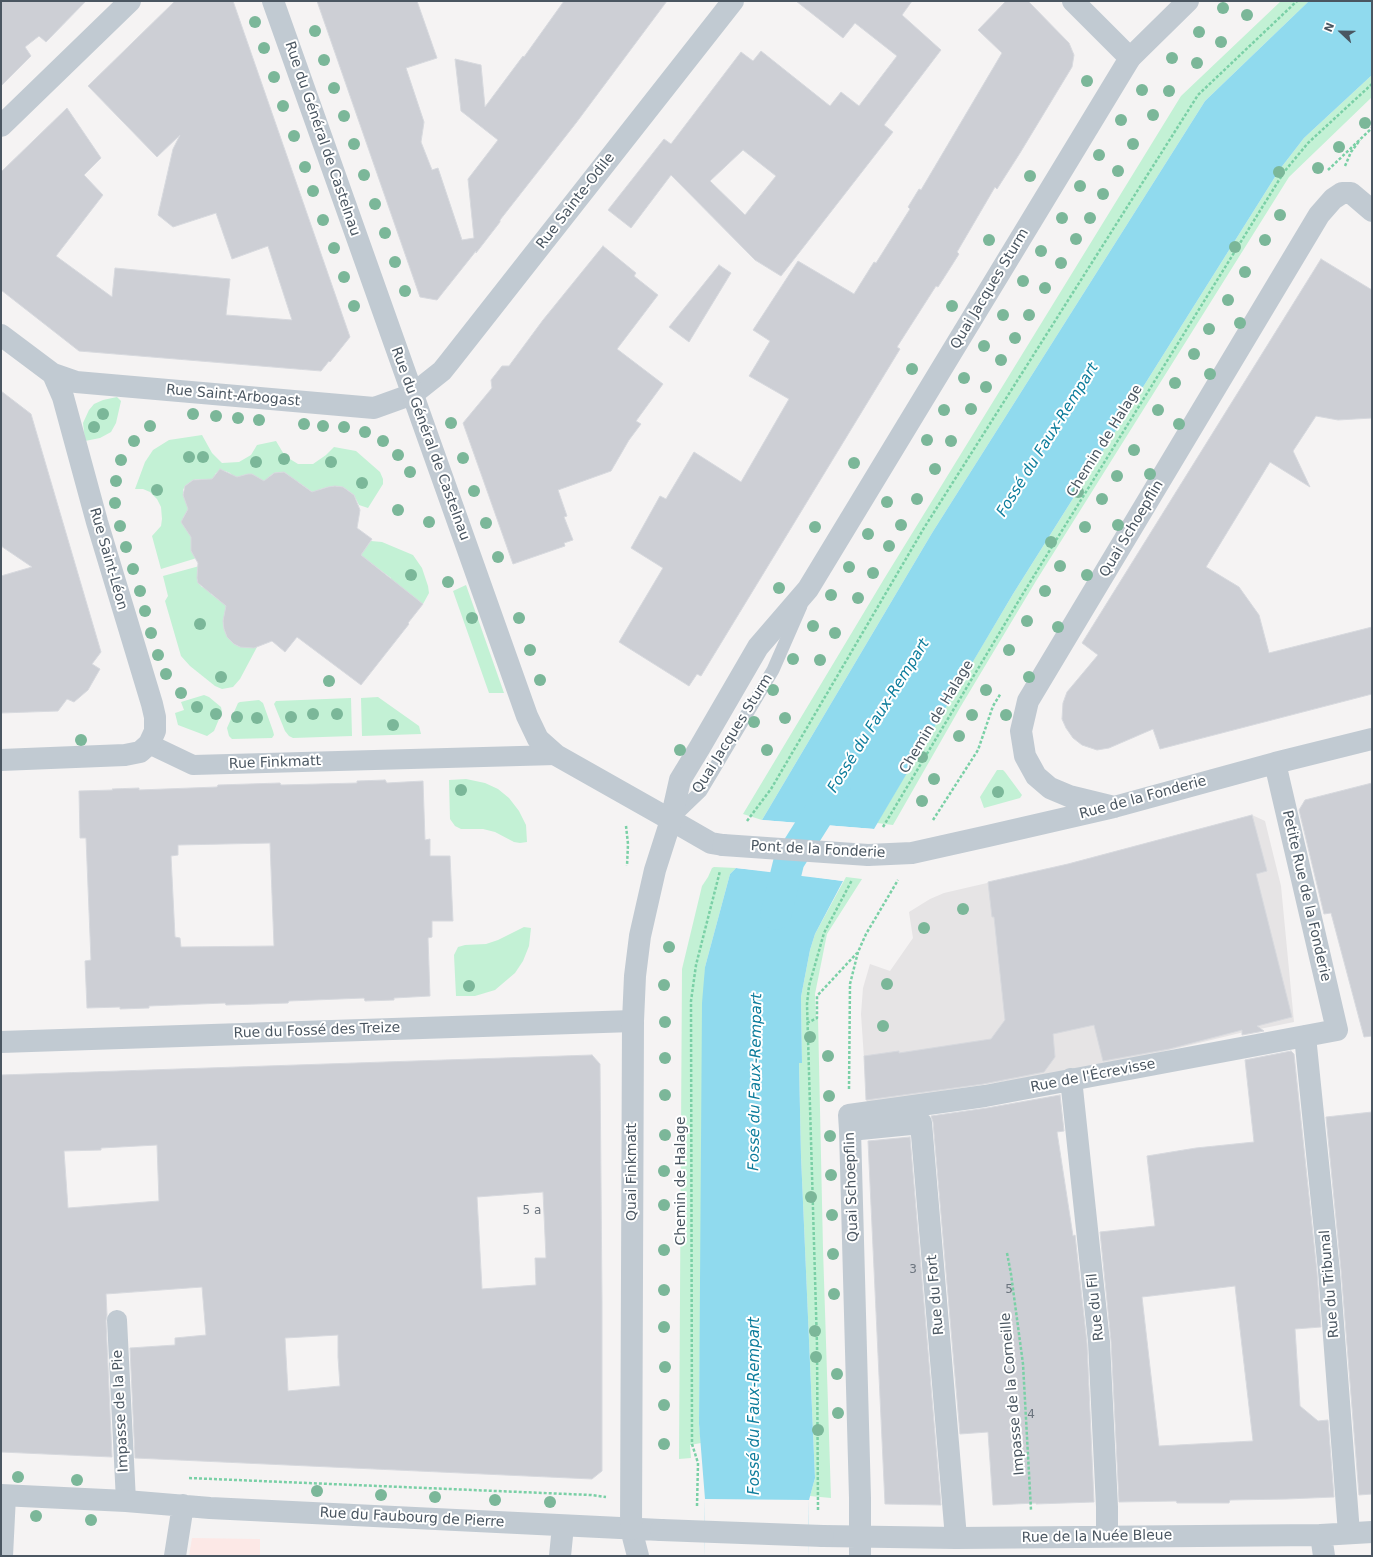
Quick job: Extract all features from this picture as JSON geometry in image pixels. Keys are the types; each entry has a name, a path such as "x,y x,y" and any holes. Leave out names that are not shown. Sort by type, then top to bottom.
{"street":[{"path":"1,126 130,1"},
{"name":"Rue du Général de Castelnau","path":"273,1 527,716 538,739 556,755 671,820"},
{"name":"Rue Sainte-Odile","path":"413,394 442,371 733,1"},
{"path":"1073,1 1130,58"},
{"name":"Quai Jacques Sturm","path":"671,820 680,780 758,647 808,589 1130,58 1188,1"},
{"name":"Quai Schoepflin","path":"1114,807 1069,796 1050,788 1036,776 1025,756 1021,730 1028,701 1318,215 1333,198 1342,193 1351,193"},
{"path":"1351,193 1372,211"},
{"path":"1,335 53,374"},
{"name":"Rue Saint-Arbogast","path":"53,374 76,382 374,408 413,394"},
{"name":"Rue Saint-Léon","path":"53,374 63,397 97,522 152,704 155,717 155,731 149,744"},
{"name":"Rue de la Fonderie","path":"912,853 1114,807 1275,762 1372,739"},
{"path":"1,760 125,755 140,752 149,744"},
{"name":"Rue Finkmatt","path":"149,744 193,765 556,755"},
{"name":"Petite Rue de la Fonderie","path":"1275,762 1337,1030"},
{"name":"Pont de la Fonderie","path":"671,820 711,843 868,855 912,853"},
{"name":"Quai Finkmatt","path":"631,1530 633,1021 635,976 640,936 655,870 671,820"},
{"name":"Rue du Fossé des Treize","path":"1,1042 633,1021"},
{"name":"Rue de l'Écrevisse","path":"849,1123 1071,1079 1337,1030"},
{"name":"Rue du Tribunal","path":"1304,1036 1329,1270 1349,1533"},
{"name":"Rue du Fil","path":"1071,1079 1099,1342 1107,1536"},
{"name":"Quai Schoepflin","path":"849,1123 860,1546"},
{"name":"Rue du Fort","path":"849,1123 921,1123 956,1538"},
{"name":"Impasse de la Pie","path":"117,1320 126,1501"},
{"path":"2,1556 3,1495"},
{"name":"Rue du Faubourg de Pierre","path":"3,1495 126,1501 210,1508 631,1530 823,1536"},
{"path":"175,1556 184,1505"},
{"path":"560,1556 562,1526"},
{"path":"630,1556 631,1530"},
{"path":"631,1530 638,1556"},
{"name":"Rue de la Nuée Bleue","path":"823,1536 860,1546 956,1538 1107,1536 1322,1546 1349,1533 1372,1532"}],"path":[{"path":"750,817 771,788 924,528 1198,95 1296,1"},
{"name":"Chemin de Halage","path":"882,828 1024,592 1284,172 1308,143 1372,84"},
{"path":"1351,193 1345,183 1344,169 1351,152 1365,134"},
{"name":"Quai Schoepflin","path":"849,1123 850,984 858,952 866,934 894,888 912,853"},
{"name":"Chemin de Halage","path":"698,1498 698,1463 692,1444 691,1001 696,965 721,867"},
{"path":"818,1500 817,1345 807,1004 809,986 824,933 850,884"},
{"path":"807,1023 817,1018 817,996 858,952"},
{"name":"Impasse de la Corneille","path":"1007,1253 1023,1364 1031,1510"},
{"path":"188,1478 583,1494 606,1497"}],"shaded area":[{"path":"1252,815 1265,821 1281,886 1294,1022 1240,1033 1104,1066 867,1103 861,1014 863,988 870,964 890,971 913,938 909,912 930,899 944,893 1056,867"},
{"path":"192,1538 260,1539 260,1556 189,1556"}],"green space":[{"path":"1281,1 1309,1 1205,101 932,533 762,820 743,814 884,579 1181,96"},
{"path":"1372,75 1372,97 1289,177 1036,581 961,706 893,825 877,823 1013,594 1280,169 1304,138"},
{"path":"117,397 121,401 116,423 111,432 100,438 85,441 83,423 89,410 94,404 103,400"},
{"path":"202,435 212,453 222,463 239,462 251,455 257,445 276,441 285,456 298,464 313,464 334,447 356,451 380,472 383,479 383,484 368,508 359,505 354,495 343,487 328,487 321,489 315,494 298,482 292,484 293,481 284,472 274,473 270,476 267,485 252,474 244,475 240,479 233,477 230,473 225,471 216,473 212,483 199,479 193,480 185,486 183,490 183,495 191,505 183,518 183,521 193,539 191,543 191,551 193,554 200,557 161,569 152,536 161,526 161,507 157,499 150,492 143,489 135,489 145,462 153,450 169,440"},
{"path":"371,541 382,542 413,555 422,568 428,586 429,593 423,604 388,582 391,578 360,555"},
{"path":"203,565 198,583 202,587 211,589 211,594 228,607 223,621 227,637 234,644 240,647 257,647 240,679 233,687 222,689 215,686 190,666 181,656 165,601 168,596 163,576"},
{"path":"466,585 504,693 489,693 453,591"},
{"path":"204,695 209,697 221,707 222,712 214,731 207,736 178,725 175,713 184,710 181,702"},
{"path":"378,697 419,726 421,734 362,736 361,698"},
{"path":"351,698 352,736 293,738 285,731 274,704 276,701"},
{"path":"259,700 263,703 273,731 274,735 272,738 232,739 229,736 227,728 238,703"},
{"path":"997,770 1003,770 1005,772 1022,795 1020,798 984,808 980,797"},
{"path":"466,779 485,783 498,789 509,798 519,811 526,825 527,842 514,842 495,832 483,829 461,829 455,826 450,819 449,780"},
{"path":"714,867 736,868 730,874 705,967 699,1424 701,1443 690,1445 691,1458 679,1459 682,969 702,886"},
{"path":"846,877 862,879 827,934 815,994 816,1017 818,1017 823,1249 831,1498 810,1496 815,1478 801,1156 799,1063 802,1062 801,997 810,950 815,934"},
{"path":"524,927 531,928 529,946 523,961 515,973 495,990 475,996 456,996 454,955 458,947 465,945 486,944 498,940"}],"water":[{"path":"1309,1 1372,1 1372,75 1304,138 1280,169 1013,594 874,829 762,820 932,533 1205,101"},
{"path":"736,868 843,881 815,934 810,950 801,997 802,1063 799,1063 801,1156 815,1478 809,1500 808,1556 704,1556 705,1499 699,1424 702,1003 705,967 730,874"}],"pier":[{"path":"762,820 874,829 872,831 761,822"},
{"path":"737,866 844,879 843,881 736,868"},
{"path":"705,1499 809,1500 808,1556 704,1556"}],"building":[{"path":"1,1 86,1 46,42 39,36 25,47 31,56 1,86"},
{"path":"175,1 233,1 350,337 321,371 79,351 1,290 1,172 67,108 101,158 84,175 103,195 56,256 112,297 115,268 230,279 226,315 292,320 268,246 232,259 216,213 173,227 158,215 173,149 180,135 157,157 88,86"},
{"path":"317,1 417,1 437,58 406,68 424,122 421,142 432,170 438,168 462,240 474,238 468,179 498,140 461,111 455,59 481,65 485,107 523,56 524,57 564,1 667,1 576,123 500,220 500,222 437,300 420,297"},
{"path":"796,1 912,1 902,15 941,50 884,125 893,132 781,276 755,260 671,175 631,228 608,210 664,139 671,144 741,52 753,61 761,51 830,106 841,92 859,106 897,56 855,23 843,38","holes":["743,150 776,176 745,215 710,181"]},
{"path":"1006,1 1028,1 1069,43 1074,55 1072,67 997,189 995,187 957,252 959,254 938,287 936,286 897,347 900,349 701,676 697,674 689,686 619,642 663,568 631,548 660,496 666,499 694,452 741,482 789,399 749,376 770,341 753,330 798,261 854,294 874,262 876,263 910,209 908,207 919,189 921,190 1002,53 978,30"},
{"path":"603,246 636,273 634,276 658,295 617,349 663,384 636,421 641,424 629,440 611,471 558,490 567,516 564,517 573,540 564,543 565,546 513,564 463,423 492,388 491,380 502,366 509,366 543,320"},
{"path":"1321,259 1372,290 1372,418 1338,420 1316,416 1293,451 1310,487 1270,462 1206,567 1239,587 1259,615 1269,653 1372,627 1372,694 1160,749 1153,729 1109,748 1097,750 1082,745 1073,738 1062,719 1063,703 1067,692 1098,655 1082,643"},
{"path":"719,265 731,273 689,342 669,327"},
{"path":"1,391 31,414 101,652 92,664 100,669 88,690 74,702 67,699 58,711 1,713 1,576 32,567 1,546"},
{"path":"220,469 237,477 252,474 264,481 274,473 284,472 312,492 335,486 343,487 354,495 360,510 357,528 372,539 361,555 423,604 361,685 297,637 285,652 272,641 254,648 240,647 234,644 227,637 223,621 226,606 198,583 198,563 191,551 191,537 181,522 188,509 183,495 185,486 193,480 212,479"},
{"path":"385,780 387,783 423,781 425,840 430,839 430,856 450,856 453,921 432,921 432,937 428,938 430,996 394,998 394,1000 365,1001 364,998 289,1001 288,1003 226,1005 225,1003 149,1006 149,1008 120,1009 120,1007 87,1008 85,961 91,960 86,838 80,838 79,791 139,788 139,790 217,787 218,785 280,783 281,785 357,783 357,781","holes":["270,843 274,946 181,947 180,938 175,937 171,856 178,855 178,845"]},
{"path":"1372,783 1372,1036 1364,1037 1331,913 1324,914 1299,810 1305,800"},
{"path":"1252,815 1267,871 1256,874 1292,1017 1257,1026 1264,1031 1242,1035 1242,1030 1169,1049 1103,1061 1094,1025 1053,1034 1055,1057 1044,1072 983,1084 866,1100 864,1056 899,1051 899,1053 991,1039 1005,1020 994,917 992,917 988,882 1068,864"},
{"path":"1291,1051 1294,1054 1317,1272 1321,1327 1295,1329 1300,1406 1318,1421 1328,1420 1334,1497 1230,1500 1229,1503 1177,1503 1176,1501 1119,1502 1111,1341 1100,1232 1155,1226 1147,1156 1196,1148 1254,1142 1245,1060","holes":["1235,1286 1253,1441 1159,1446 1142,1297"]},
{"path":"592,1055 600,1064 602,1471 592,1479 135,1458 130,1348 175,1345 175,1338 206,1335 202,1287 106,1294 112,1457 1,1452 1,1075","holes":["157,1145 159,1201 68,1208 64,1151 101,1150 101,1148","543,1192 546,1258 535,1258 536,1285 482,1289 477,1197","338,1335 340,1386 288,1391 285,1338"]},
{"path":"1060,1095 1064,1131 1057,1132 1073,1236 1075,1235 1087,1343 1094,1502 993,1505 988,1432 960,1434 933,1122 931,1116"},
{"path":"1372,1112 1372,1494 1359,1495 1341,1270 1326,1117"},
{"path":"910,1137 941,1505 885,1504 868,1141"}],"waterway":[{"name":"Fossé du Faux-Rempart","path":"776,914 789,861 835,788"}]}
